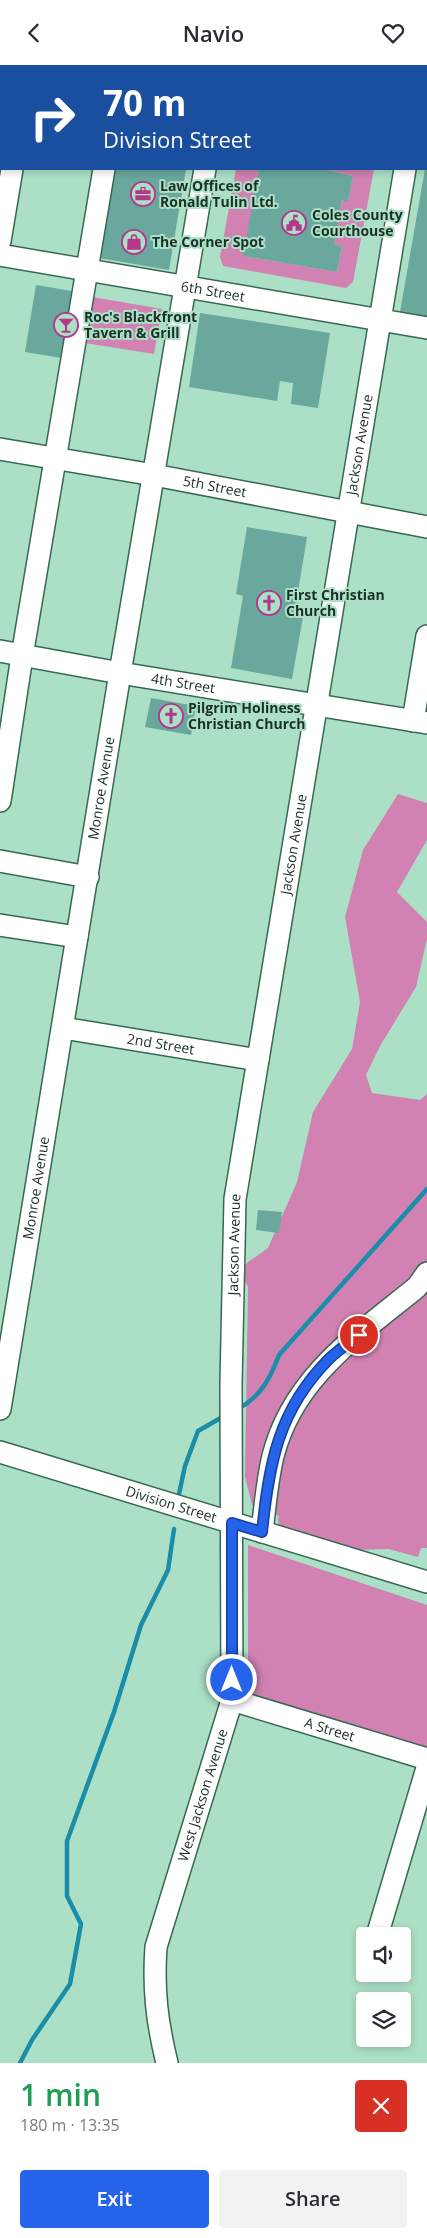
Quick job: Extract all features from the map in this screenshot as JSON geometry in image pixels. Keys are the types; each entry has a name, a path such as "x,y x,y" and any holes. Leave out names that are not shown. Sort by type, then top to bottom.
{"street":[{"path":"0,241 12,170"},
{"path":"0,801 22,656 104,170"},
{"name":"Monroe Avenue","path":"0,1409 120,673 205,170"},
{"name":"Jackson Avenue","path":"232,1523 231,1431 235,1199 405,170"},
{"name":"6th Street","path":"0,255 427,328"},
{"name":"5th Street","path":"0,449 154,475 427,527"},
{"path":"420,722 427,636"},
{"name":"4th Street","path":"0,651 120,673 420,722"},
{"path":"0,861 88,877"},
{"path":"0,925 77,937"},
{"name":"2nd Street","path":"63,1028 258,1060"},
{"path":"262,1532 273,1455 282,1428 294,1404 310,1381 330,1359 417,1287 427,1273"},
{"name":"Division Street","path":"0,1452 427,1582"},
{"name":"West Jackson Avenue","path":"167,2063 159,2029 153,1981 156,1947 232,1700 232,1523"},
{"name":"A Street","path":"232,1700 427,1759"},
{"path":"380,1927 427,1768"}],"shaded area":[{"path":"236,170 259,170 244,256 337,272 342,246 334,244 342,200 348,201 353,176 327,170 374,170 353,282 346,288 223,266 220,257"},
{"path":"87,296 162,309 154,354 79,342"},
{"path":"398,794 427,803 427,840 397,892 427,922 427,939 416,987 380,1046 366,1075 372,1093 420,1100 427,1094 427,1548 421,1548 418,1557 389,1549 355,1550 279,1527 279,1516 252,1505 245,1477 248,1287 239,1272 248,1262 268,1248 297,1182 313,1112 352,1049 360,1002 345,917 363,850"},
{"path":"248,1545 427,1605 427,1749 248,1693"}],"building":[{"path":"108,170 186,170 169,270 93,257"},
{"name":"Coles County Courthouse","path":"259,170 327,170 353,176 348,202 342,200 334,244 342,246 337,272 243,256"},
{"path":"425,170 427,170 427,317 400,312"},
{"path":"36,285 78,292 68,359 25,352"},
{"path":"200,313 330,333 318,408 291,404 293,383 280,381 277,401 189,387"},
{"name":"First Christian Church","path":"247,527 307,537 295,610 304,611 292,679 231,668 243,596 236,594"},
{"name":"Pilgrim Holiness Christian Church","path":"151,698 196,706 191,735 145,727"},
{"path":"258,1210 282,1212 279,1233 256,1230"}],"waterway":[{"path":"238,1409 259,1393 272,1372 279,1355 427,1189"},
{"path":"179,1494 185,1466 198,1431 224,1416"},
{"path":"20,2063 32,2040 70,1984 81,1924 67,1896 67,1841 114,1712 141,1625 168,1570 174,1529"}],"place":[{"name":"Law Offices of Ronald Tulin Ltd.","path":"143,194"},
{"name":"Coles County Courthouse","path":"294,223"},
{"name":"The Corner Spot","path":"134,242"},
{"name":"Roc's Blackfront Tavern & Grill","path":"66,325"},
{"name":"First Christian Church","path":"269,603"},
{"name":"Pilgrim Holiness Christian Church","path":"171,716"}],"route":[{"path":"232,1680 232,1523 262,1532 273,1455 282,1428 294,1404 310,1381 330,1359 359,1335"}]}
